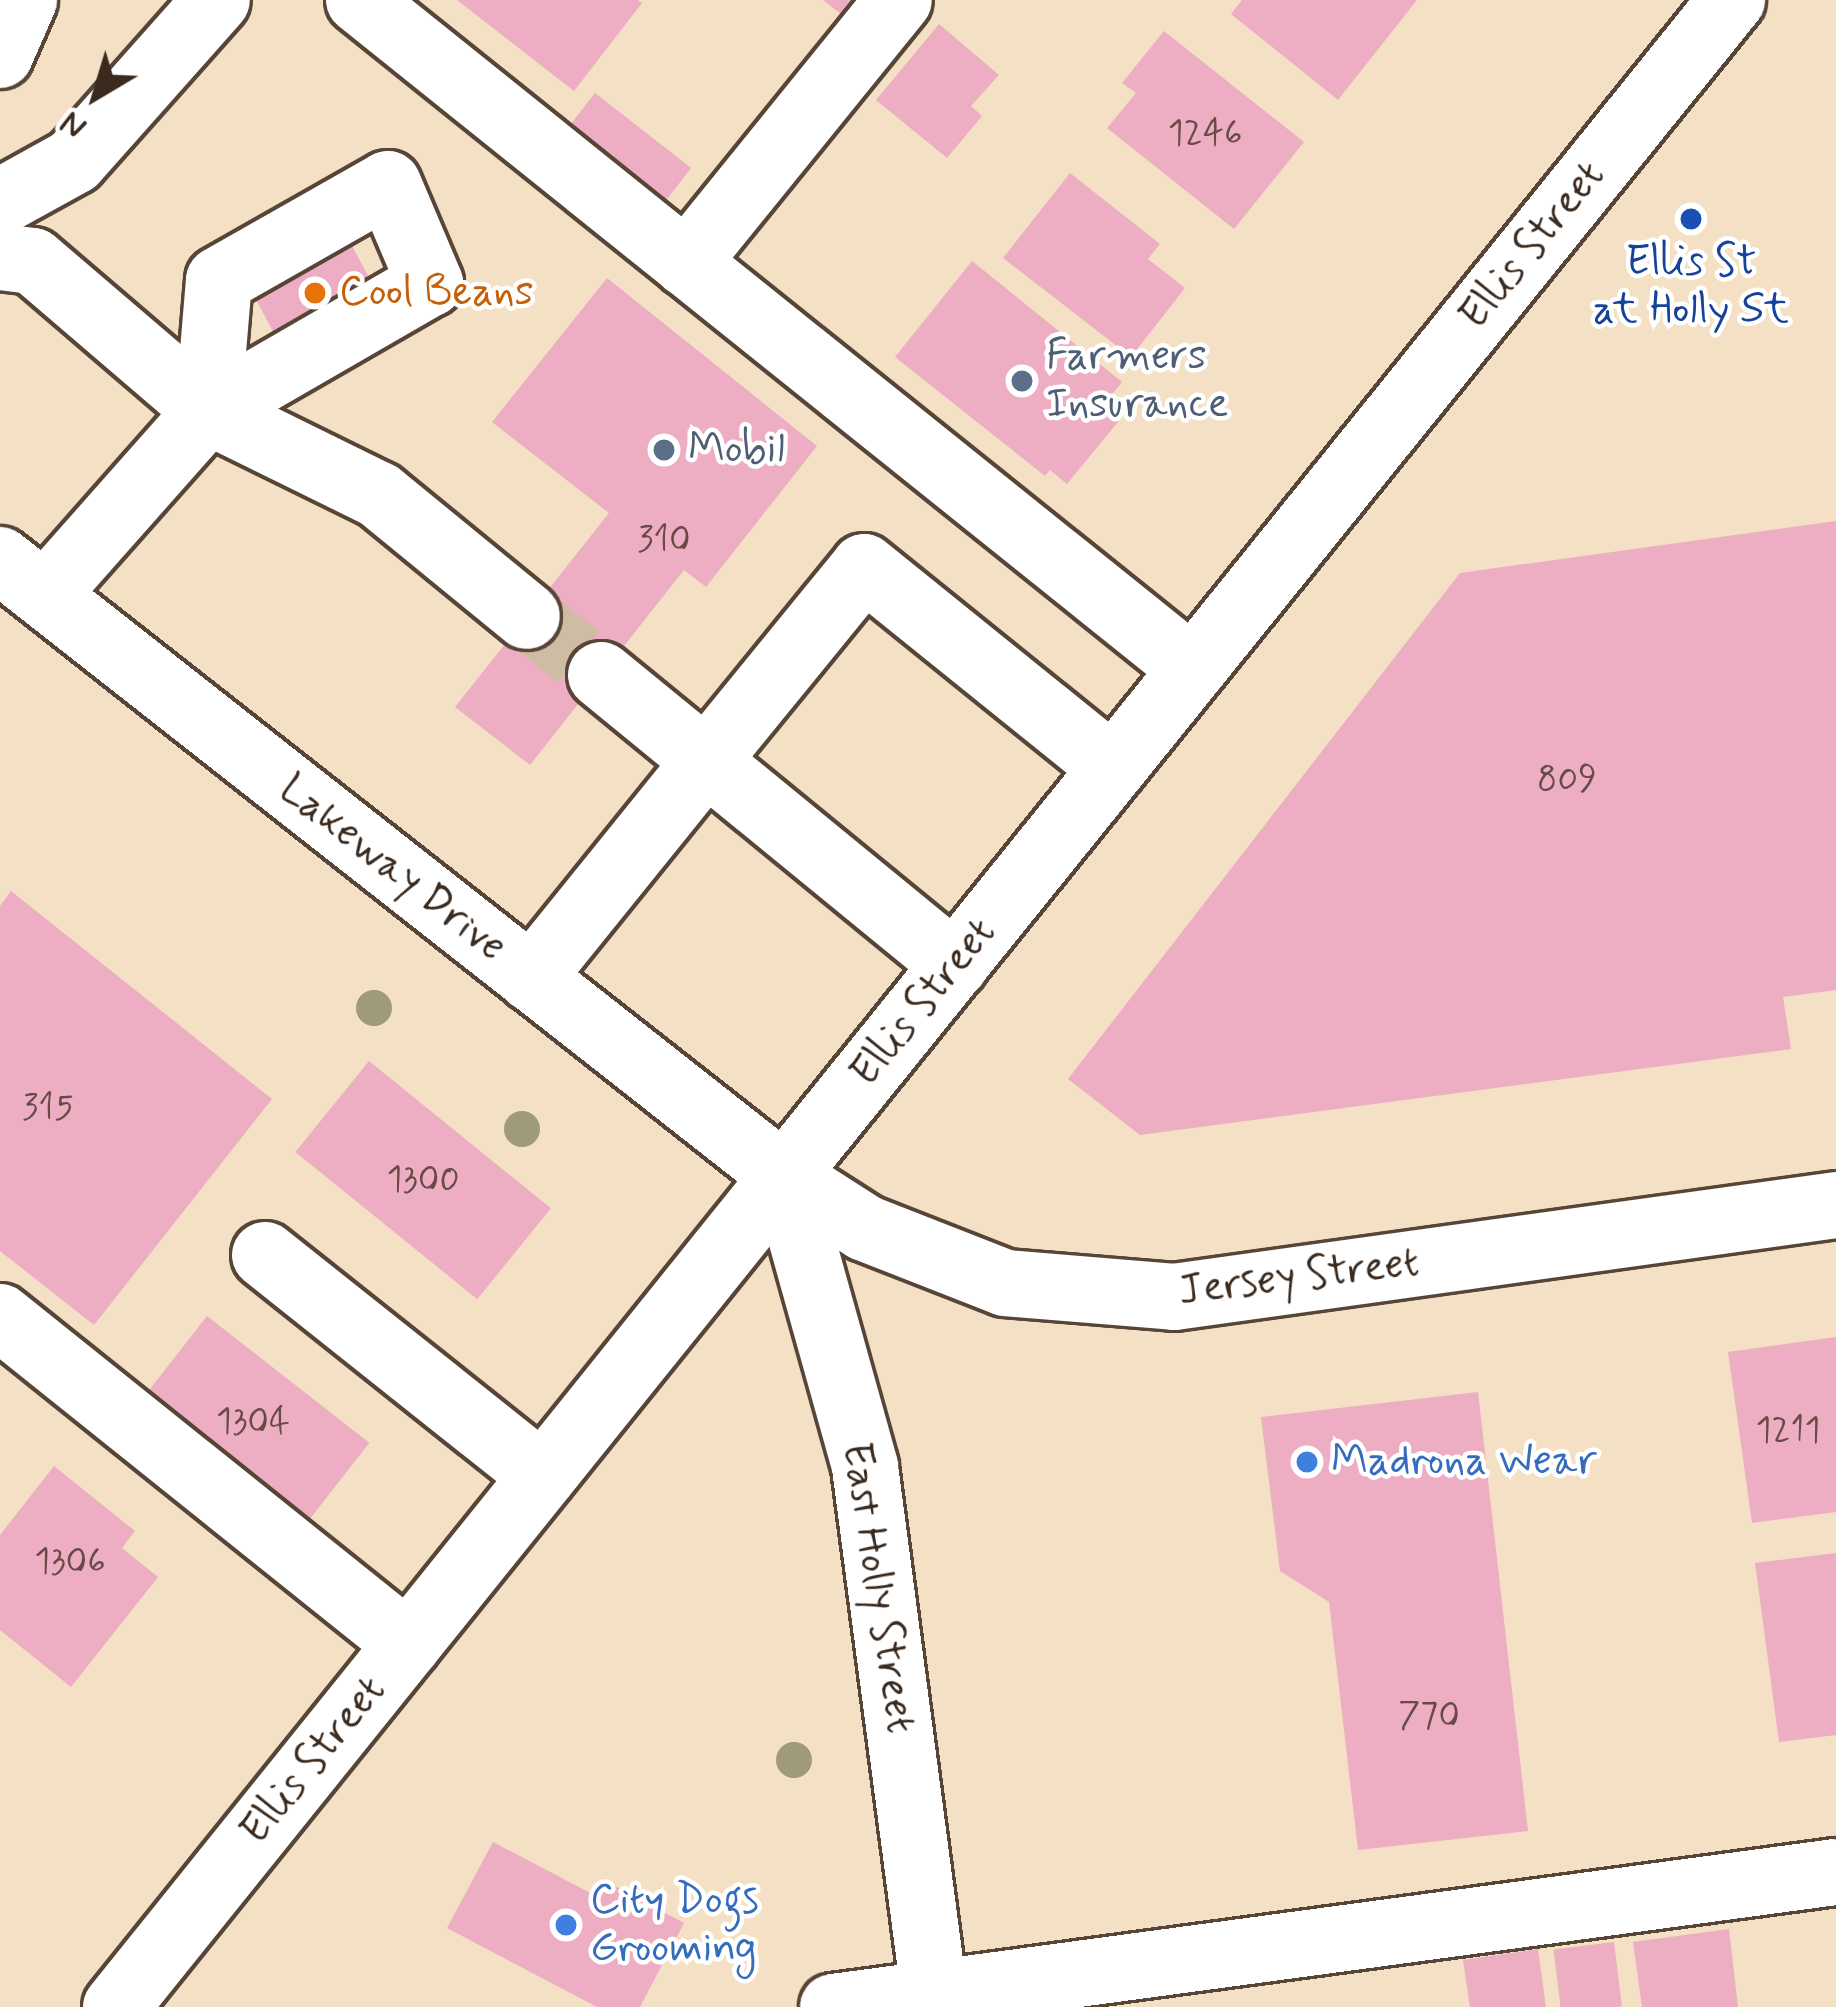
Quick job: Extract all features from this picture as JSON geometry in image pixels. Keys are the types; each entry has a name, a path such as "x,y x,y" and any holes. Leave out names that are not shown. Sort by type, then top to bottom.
{"main road":[{"path":"0,55 24,0"},
{"path":"0,202 74,161 217,0"},
{"path":"358,0 1193,669"},
{"path":"686,263 898,0"},
{"name":"Ellis Street","path":"116,2007 1732,0"},
{"path":"0,257 33,261 208,411 379,495 527,616"},
{"path":"22,578 208,411"},
{"path":"531,978 864,567 1114,768"},
{"name":"Lakeway Drive","path":"22,578 784,1177"},
{"path":"601,675 955,965"},
{"name":"Jersey Street","path":"784,1177 865,1228 1005,1282 1174,1298 1836,1205"},
{"name":"East Holly Street","path":"784,1177 865,1467 935,2001"},
{"path":"265,1255 543,1476"},
{"path":"0,1317 408,1644"},
{"path":"833,2007 935,2001 1836,1872"}],"building":[{"path":"457,0 638,0 642,3 574,91"},
{"path":"823,0 867,0 850,21"},
{"path":"1242,0 1417,0 1338,100 1231,14"},
{"path":"939,24 999,75 971,106 982,116 947,158 876,100"},
{"path":"1164,31 1304,142 1234,229 1107,128 1136,93 1122,83"},
{"path":"595,93 691,168 658,211 562,136"},
{"path":"1070,173 1160,244 1148,259 1185,288 1131,357 1003,258"},
{"name":"Cool Beans","path":"349,240 379,297 282,348 252,292"},
{"path":"972,261 1122,382 1105,403 1122,417 1067,484 1050,470 1045,476 895,357"},
{"path":"607,278 817,446 706,587 684,570 530,765 455,707 609,513 492,422"},
{"path":"1836,521 1836,990 1783,997 1791,1049 1140,1135 1068,1079 1460,573"},
{"path":"11,891 272,1099 94,1325 0,1251 0,906"},
{"path":"369,1061 551,1208 477,1299 295,1152"},
{"path":"207,1316 369,1443 301,1530 139,1403"},
{"path":"1836,1337 1836,1512 1752,1523 1728,1352"},
{"path":"1478,1392 1528,1831 1358,1850 1329,1602 1280,1571 1261,1417"},
{"path":"54,1466 135,1531 122,1548 158,1577 71,1687 0,1630 0,1535"},
{"path":"1836,1553 1836,1735 1779,1742 1755,1563"},
{"name":"City Dogs Grooming","path":"493,1842 594,1895 602,1879 684,1923 640,2007 597,2007 447,1928"},
{"path":"1729,1929 1738,2007 1642,2007 1633,1942"},
{"path":"1614,1942 1622,2007 1561,2007 1553,1949"},
{"path":"1538,1949 1546,2007 1470,2007 1463,1960"}],"tunnel":[{"path":"527,616 601,675"}],"place":[{"name":"Ellis St at Holly St","path":"1691,219"},
{"name":"Cool Beans","path":"315,293"},
{"name":"Farmers Insurance","path":"1022,381"},
{"name":"Mobil","path":"664,450"},
{"name":"Madrona Wear","path":"1307,1462"},
{"name":"City Dogs Grooming","path":"566,1925"}]}
